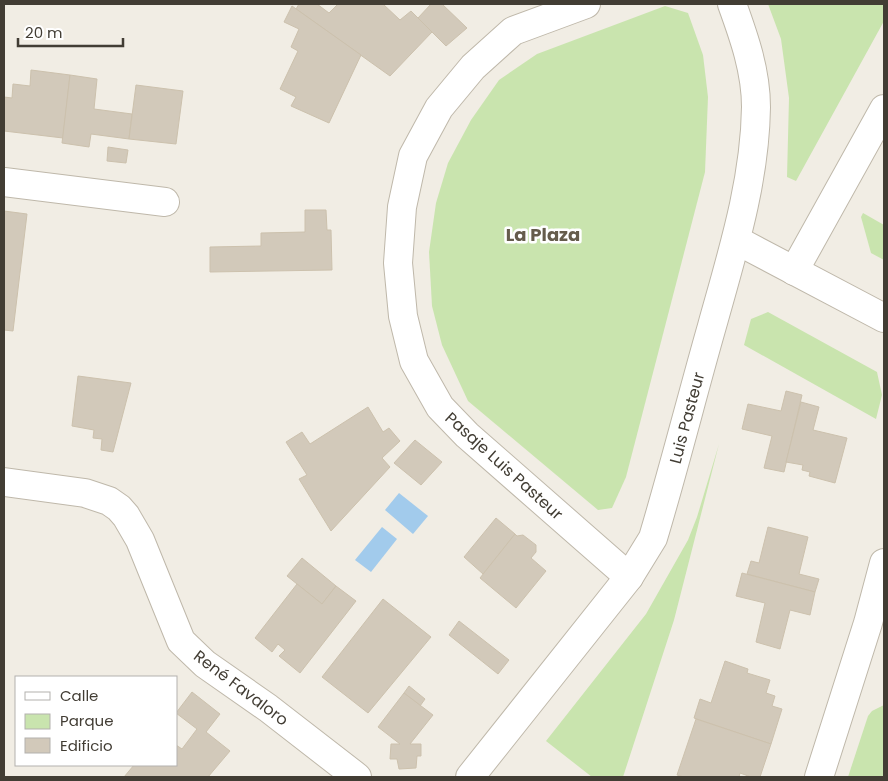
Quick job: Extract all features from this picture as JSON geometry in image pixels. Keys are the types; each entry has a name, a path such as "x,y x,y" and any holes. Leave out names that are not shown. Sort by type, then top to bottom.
{"street":[{"name":"Pasaje Luis Pasteur","path":"586,4 513,31 474,67 439,108 412,156 402,207 398,263 402,316 414,361 440,407 467,436 629,577"},
{"name":"Luis Pasteur","path":"470,777 629,577 653,538 736,240 749,180 756,106 752,70 732,4"},
{"path":"794,270 884,109"},
{"path":"4,182 165,202"},
{"path":"736,240 884,318"},
{"name":"René Favaloro","path":"4,482 85,493 109,501 126,516 140,540 182,641 205,664 268,708 357,777"},
{"path":"819,777 876,628 884,562"}],"green space":[{"path":"768,4 884,4 884,21 796,181 787,177 789,98 781,39"},
{"path":"665,6 688,13 703,55 708,97 705,172 626,477 612,508 598,510 468,401 442,345 432,306 429,252 436,203 448,163 471,120 499,80 537,54"},
{"path":"863,213 884,225 884,260 871,253 861,217"},
{"path":"768,312 877,372 882,395 876,419 744,345 751,319"},
{"path":"719,444 674,620 623,777 592,777 546,741 646,614 688,540"},
{"path":"884,705 884,777 848,777 868,716 872,711"}],"water":[{"path":"399,493 428,516 413,534 385,510"},
{"path":"382,527 397,539 371,572 355,560"}],"building":[{"path":"299,4 317,4 329,13 338,4 383,4 400,20 411,11 432,32 390,76 296,9"},
{"path":"431,4 442,4 467,28 446,46 418,18"},
{"path":"292,6 361,55 329,123 291,106 296,97 280,89 298,51 291,47 299,29 284,22"},
{"path":"31,70 70,75 63,138 4,131 4,97 12,98 13,84 30,86"},
{"path":"70,75 97,79 94,109 132,114 129,139 91,134 89,147 62,143"},
{"path":"136,85 183,91 176,144 129,139"},
{"path":"108,147 128,150 126,163 107,161"},
{"path":"305,210 326,210 327,230 331,230 332,270 210,272 210,247 261,246 261,233 305,232"},
{"path":"4,211 27,214 13,331 4,330"},
{"path":"78,376 131,383 113,452 101,450 102,439 93,438 94,430 72,426"},
{"path":"786,391 802,395 784,472 764,468 772,436 742,429 748,404 781,411"},
{"path":"801,402 819,407 813,430 847,438 835,483 809,476 810,472 802,470 803,465 786,462"},
{"path":"368,407 383,432 389,428 400,441 382,458 390,467 331,531 299,479 307,475 286,442 302,432 310,444"},
{"path":"415,440 442,462 421,485 394,463"},
{"path":"496,518 515,534 483,574 464,557"},
{"path":"768,527 808,537 799,574 819,579 815,592 747,574 751,561 759,563"},
{"path":"515,534 517,536 523,535 536,545 536,552 531,558 546,571 516,608 480,578"},
{"path":"302,558 336,586 322,604 287,576"},
{"path":"742,573 815,592 810,615 790,610 780,649 756,642 765,603 736,596"},
{"path":"297,584 322,604 336,586 356,601 300,673 279,656 285,650 278,644 272,652 255,638"},
{"path":"383,599 431,637 368,713 322,677"},
{"path":"459,621 509,660 498,674 449,635"},
{"path":"725,661 748,669 747,673 770,680 766,693 775,696 772,706 782,709 771,744 694,718 700,699 711,703"},
{"path":"409,686 425,699 420,706 404,693"},
{"path":"192,692 220,714 206,732 230,751 208,777 124,777 133,766 178,766 178,746 182,749 197,729 178,715 178,710"},
{"path":"404,693 433,715 410,744 421,744 421,756 417,756 416,768 399,769 397,759 390,759 391,744 400,744 378,727"},
{"path":"696,719 771,744 760,777 751,777 740,773 739,777 684,777 677,775"}],"district":[{"name":"La Plaza","path":"543,234"}]}
